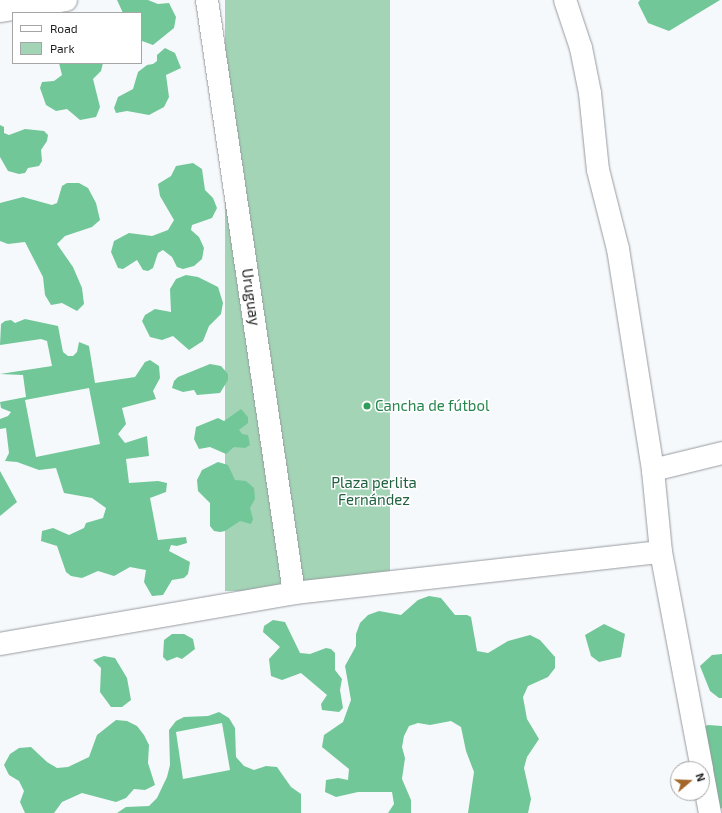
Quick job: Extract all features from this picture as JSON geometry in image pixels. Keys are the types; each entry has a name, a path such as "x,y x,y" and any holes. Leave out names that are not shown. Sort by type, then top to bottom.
{"street":[{"path":"0,11 66,0"},
{"name":"Uruguay","path":"207,0 294,593"},
{"path":"565,0 582,48 590,93 598,170 618,249 653,470 661,552 700,761"},
{"path":"653,470 722,453"},
{"path":"0,644 294,593 661,552"},
{"path":"708,801 710,813"}],"green space":[{"path":"117,0 148,0 158,4 169,3 176,17 174,28 153,45 142,41 142,12 123,12"},
{"name":"Plaza perlita Fernández","path":"225,0 390,0 390,591 225,591"},
{"path":"640,0 720,0 669,31 648,23 638,3"},
{"path":"165,48 175,53 181,68 166,75 169,97 164,107 149,115 127,111 116,113 114,108 118,97 133,89 138,72 147,65 153,64 157,61 157,55"},
{"path":"59,64 103,64 101,71 93,79 100,107 96,117 80,120 67,109 56,111 46,105 40,88 42,82 54,81 62,75"},
{"path":"0,125 4,127 4,133 9,135 25,129 44,131 48,135 47,141 41,150 42,161 39,166 28,168 25,173 19,174 8,171 0,157"},
{"path":"193,163 202,169 205,190 213,198 217,208 212,218 192,225 191,230 199,237 204,248 202,259 194,266 183,269 177,267 172,257 163,250 158,253 153,268 148,271 143,270 137,260 123,269 118,268 111,252 114,241 129,233 152,236 168,230 174,220 160,196 158,184 171,176 176,166"},
{"path":"67,183 79,183 88,188 96,203 100,220 92,227 65,236 57,244 73,267 82,288 84,304 77,311 62,303 51,305 45,295 43,277 25,242 8,244 0,241 0,203 23,197 52,205 57,203 62,186"},
{"path":"186,275 198,277 218,287 223,303 221,314 209,326 203,341 189,350 173,336 162,340 150,337 142,321 145,315 155,309 171,312 170,289 176,279"},
{"path":"25,319 58,326 63,352 68,356 73,356 77,352 79,342 89,346 95,383 135,377 145,362 150,360 159,366 160,378 153,391 156,399 122,408 126,424 118,434 125,443 147,436 149,456 126,459 129,483 158,481 167,483 166,492 150,498 158,540 186,537 187,543 177,546 171,545 169,551 190,562 188,574 184,578 172,580 163,595 152,596 144,582 146,570 130,567 114,576 98,571 82,578 71,576 66,572 57,546 41,541 42,531 53,528 69,535 84,528 86,523 103,518 106,508 92,498 64,493 56,468 39,470 17,462 5,461 9,453 6,428 0,429 0,419 8,416 11,412 1,408 0,402 26,397 23,375 0,374 52,366 47,341 41,339 0,345 1,324 5,321 11,320 15,323","holes":["89,388 100,444 36,457 25,400"]},
{"path":"210,364 221,366 228,374 228,380 220,393 197,395 194,390 183,392 172,388 174,381 178,377"},
{"path":"241,409 248,417 248,423 239,430 242,434 248,435 250,445 245,448 234,447 226,454 210,447 199,449 194,439 196,427 218,418 224,421"},
{"path":"218,462 228,465 235,480 246,481 254,488 255,499 250,508 253,519 251,524 240,521 225,531 220,532 214,531 210,526 210,503 198,491 197,480 202,470"},
{"path":"0,471 17,502 0,516"},
{"path":"429,596 441,598 455,615 467,615 471,617 477,651 488,653 508,641 530,635 540,640 555,657 555,668 548,677 528,686 523,697 527,719 539,739 527,757 524,768 531,799 528,813 468,813 474,772 466,751 461,727 451,721 430,725 418,723 409,726 404,736 402,747 405,758 402,779 411,800 411,813 388,813 394,804 392,792 358,792 336,797 325,792 326,780 338,778 348,780 349,769 322,747 324,735 343,722 351,700 345,666 356,646 356,634 360,623 368,615 379,611 401,615 418,600"},
{"path":"273,620 285,622 300,653 310,654 326,648 331,649 335,653 335,670 342,679 340,690 343,708 339,712 322,710 321,704 327,695 301,673 282,680 271,676 269,659 280,647 263,632 264,626"},
{"path":"604,624 625,634 621,657 599,662 591,656 585,635"},
{"path":"172,634 184,634 193,639 195,649 182,659 177,657 167,661 163,657 164,640"},
{"path":"722,654 722,698 719,698 710,691 700,666 712,655"},
{"path":"104,656 115,658 127,678 131,700 122,707 111,707 100,692 101,668 93,660"},
{"path":"219,712 229,718 235,728 236,757 244,766 254,770 266,766 277,767 291,787 301,794 301,813 117,813 126,807 149,806 157,798 167,777 170,765 169,730 176,721 184,717 208,716","holes":["222,723 230,770 183,779 176,732"]},
{"path":"116,720 127,721 137,726 144,735 149,745 148,763 155,785 145,790 134,789 126,798 116,802 82,793 62,802 54,813 25,813 20,802 24,791 19,781 9,775 4,765 10,754 19,748 31,747 47,762 57,768 68,767 89,757 97,735"},
{"path":"708,725 722,726 722,808 720,809 703,727"}],"place":[{"name":"Cancha de fútbol","path":"367,406"}]}
